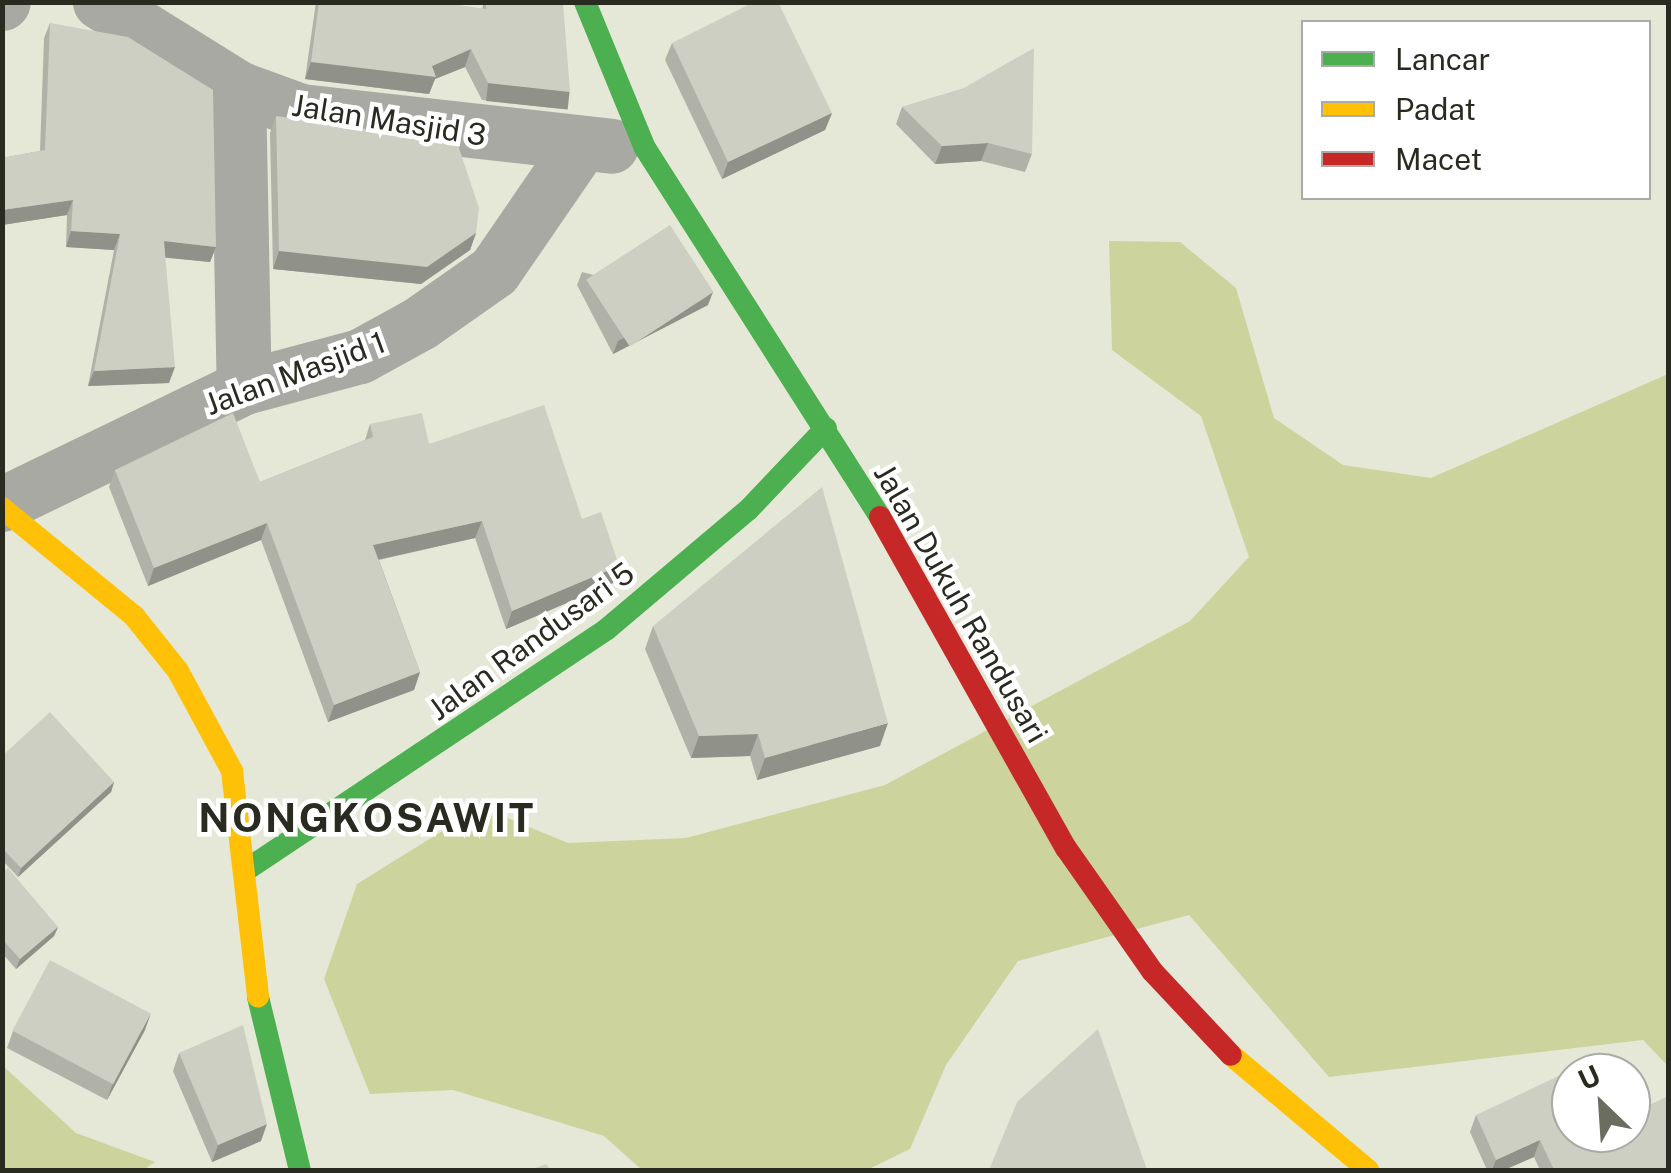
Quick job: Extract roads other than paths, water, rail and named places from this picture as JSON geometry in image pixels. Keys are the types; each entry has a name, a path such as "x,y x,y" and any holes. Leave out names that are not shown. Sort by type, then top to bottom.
{"street":[{"name":"Jalan Masjid 3","path":"100,2 238,88 301,111 645,148"},
{"name":"Jalan Dukuh Randusari","path":"585,2 645,148 826,428 1066,848 1152,970 1247,1073 1368,1170"},
{"path":"238,88 244,388"},
{"name":"Jalan Masjid 1","path":"2,506 244,388 360,356 479,282 582,144"},
{"name":"Jalan Randusari 5","path":"246,870 607,629 748,510 826,428"},
{"path":"2,506 78,562 178,671 232,772 246,870 250,963 300,1170"}],"district":[{"name":"NONGKOSAWIT","path":"367,818"}]}
